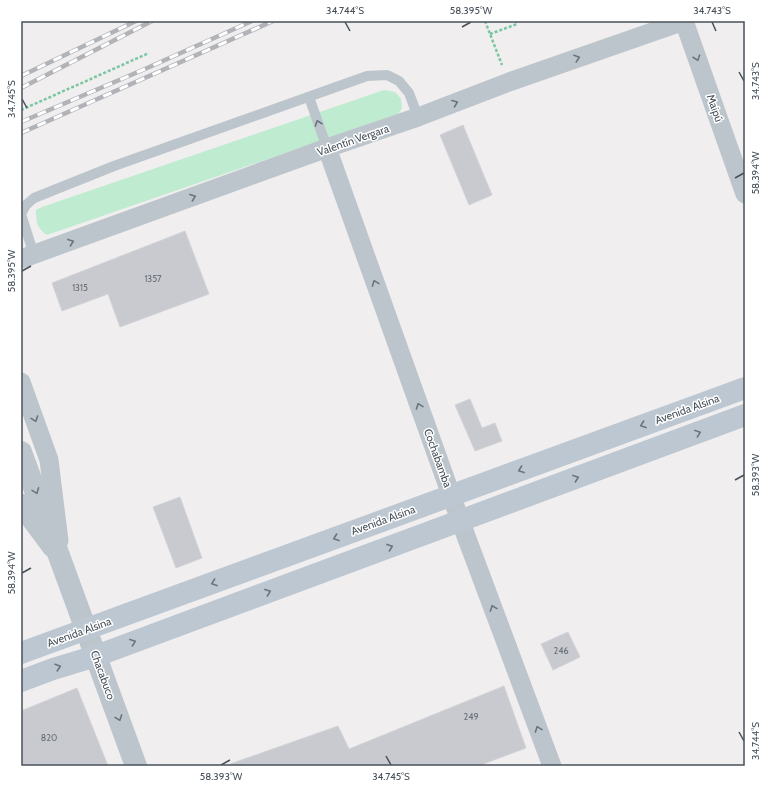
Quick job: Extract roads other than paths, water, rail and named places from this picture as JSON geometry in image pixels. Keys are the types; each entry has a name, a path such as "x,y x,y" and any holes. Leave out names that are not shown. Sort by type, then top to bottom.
{"main road":[{"name":"Avenida Alsina","path":"21,653 745,388"},
{"path":"21,681 53,669 96,656 745,415"}],"street":[{"name":"Valentín Vergara","path":"28,257 327,148 418,117 509,82 684,21"},
{"name":"Maipú","path":"684,21 745,194"},
{"name":"Cochabamba","path":"327,148 460,520 552,766"},
{"name":"Chacabuco","path":"21,382 49,460 62,561"},
{"name":"Chacabuco","path":"21,452 136,766"},
{"name":"Chacabuco","path":"21,503 26,513 62,561"}],"lane":[{"path":"28,257 21,214 26,205 34,198 114,166 367,76 387,75 399,81 409,93 418,117"},
{"path":"309,97 327,148"}],"railway":[{"path":"21,76 136,21"},
{"path":"21,88 152,21"},
{"path":"21,122 252,21"},
{"path":"21,133 273,21"}]}
